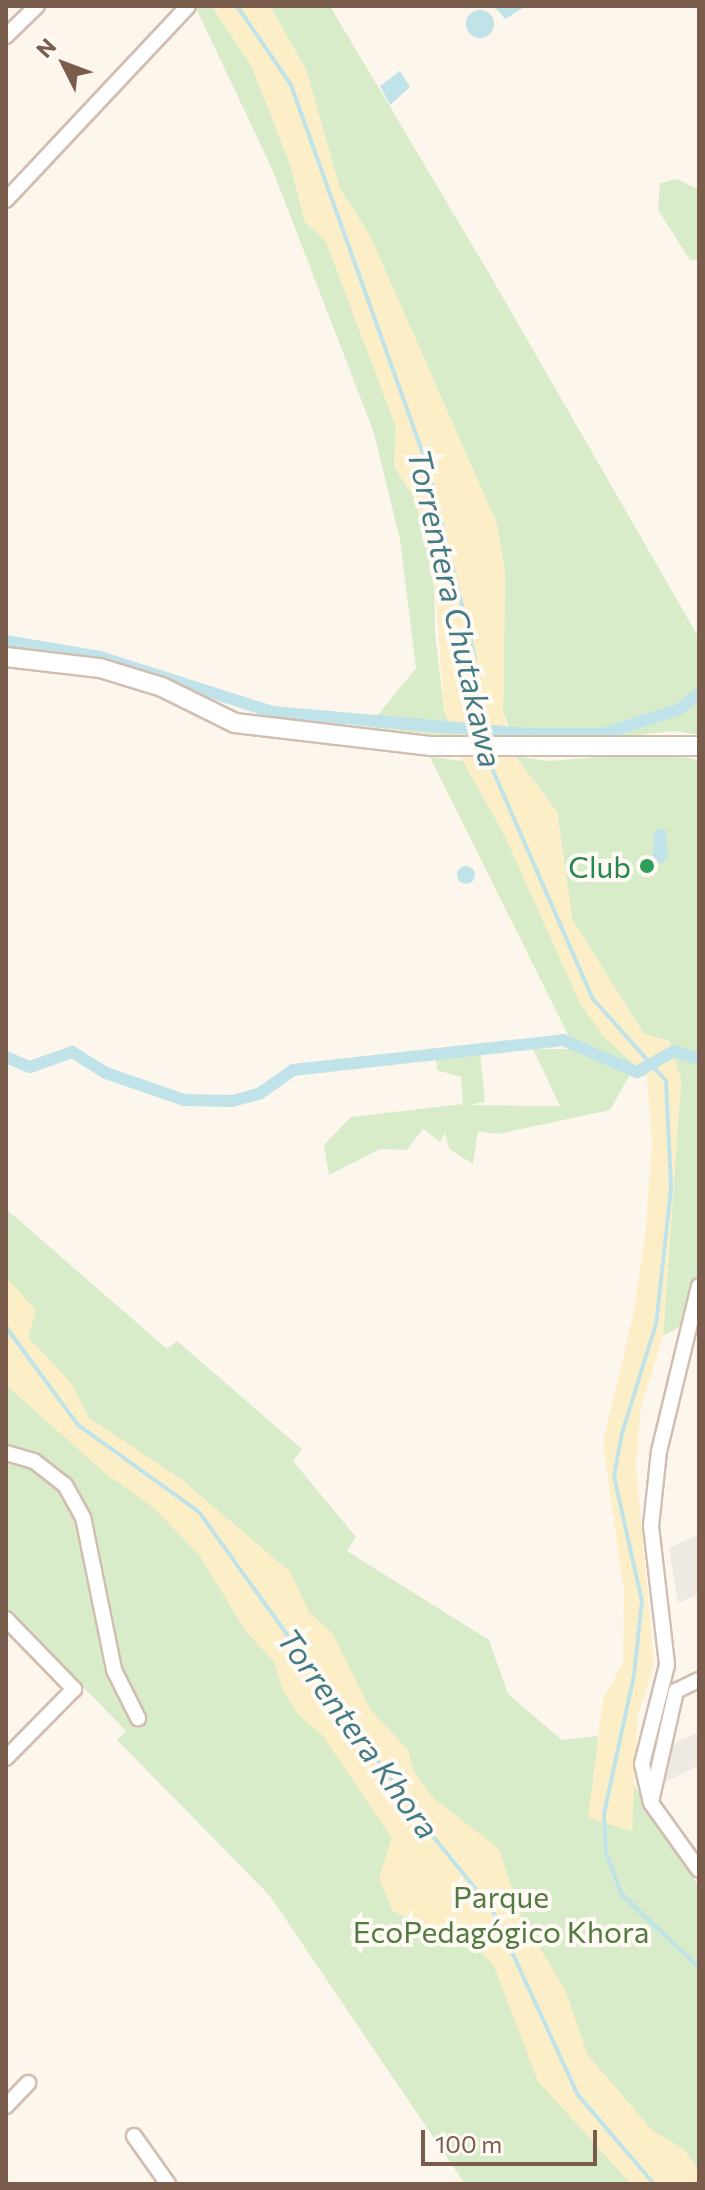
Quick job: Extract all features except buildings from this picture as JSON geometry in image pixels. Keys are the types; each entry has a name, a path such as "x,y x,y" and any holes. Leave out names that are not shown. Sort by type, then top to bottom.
{"street":[{"path":"6,36 37,6"},
{"path":"6,200 186,8"},
{"path":"6,657 100,668 162,687 235,723 492,748 699,746"},
{"path":"699,1286 659,1451 651,1526 667,1665 642,1764 651,1803 699,1870"},
{"path":"6,1453 34,1461 65,1485 83,1517 114,1670 138,1718"},
{"path":"6,1619 74,1689 6,1758"},
{"path":"651,1803 676,1691 699,1680"},
{"path":"6,2106 28,2083"},
{"path":"134,2136 168,2184"}],"shaded area":[{"path":"699,1534 699,1594 678,1603 669,1548"},
{"path":"699,1732 699,1765 660,1785 670,1745"}],"green space":[{"path":"195,6 212,6 252,67 290,164 305,222 326,241 396,427 394,466 415,499 434,572 435,632 444,710 454,737 368,727 416,668 400,540 374,433 273,171"},
{"path":"270,6 330,6 490,275 699,638 699,735 674,731 604,739 513,739 503,711 505,574 497,524 369,234 340,189 306,70"},
{"path":"677,179 699,190 699,260 690,260 658,210 660,183"},
{"path":"657,752 699,760 699,1284 689,1287 683,1325 663,1336 681,1081 669,1041 644,1034 572,919 557,812 515,756 549,761"},
{"path":"430,757 463,761 633,1062 647,1076 629,1076 610,1110 498,1134 478,1131 473,1164 449,1149 445,1132 440,1142 423,1129 407,1150 380,1149 329,1175 324,1145 351,1117 463,1104 461,1077 437,1070 436,1059 480,1053 485,1102 467,1105 560,1106 533,1049 575,1049"},
{"name":"Parque EcoPedagógico Khora","path":"6,1209 167,1349 177,1341 302,1449 293,1461 356,1537 347,1551 489,1640 508,1694 562,1740 598,1736 635,1786 699,1887 699,2184 465,2184 270,1896 117,1740 126,1731 6,1607"}],"sand":[{"path":"212,6 270,6 306,70 340,189 369,234 497,524 505,574 503,711 515,756 557,812 572,919 644,1034 669,1041 681,1081 663,1336 641,1407 636,1466 654,1666 638,1715 632,1831 588,1818 603,1699 623,1663 624,1592 603,1443 634,1311 646,1229 652,1141 647,1076 604,1037 580,1003 502,830 463,761 444,710 434,572 415,499 394,465 396,427 326,241 305,222 290,164 252,67"},
{"name":"Torrentera Khora","path":"6,1277 36,1311 28,1337 72,1384 88,1417 181,1479 290,1572 309,1612 332,1633 370,1709 408,1750 413,1770 431,1796 499,1849 523,1921 565,1989 587,2054 652,2130 684,2149 699,2171 699,2184 631,2184 538,2081 494,1966 473,1942 420,1925 392,1910 379,1878 392,1838 322,1735 299,1715 283,1691 274,1662 245,1630 200,1556 154,1508 105,1473 6,1385"}],"water":[{"path":"494,6 525,6 525,7 505,19"},
{"path":"480,10 490,14 494,24 490,34 480,38 470,34 466,24 470,14"},
{"path":"400,71 410,87 390,105 380,86"},
{"path":"661,828 666,831 668,858 661,864 653,859 654,832"},
{"path":"462,866 470,866 475,875 473,882 462,884 457,879 457,871"}],"waterway":[{"name":"Torrentera Chutakawa","path":"237,6 291,85 428,467 474,654 483,741"},
{"path":"6,641 100,657 272,712 529,734 603,734 680,709 699,693"},
{"name":"Torrentera Chutakawa","path":"484,750 593,999 666,1081 671,1189 656,1324 622,1433 614,1476 642,1601 634,1675 604,1814 606,1853 622,1895 699,1967"},
{"path":"6,1057 30,1067 72,1052 106,1073 184,1100 232,1101 259,1094 293,1070 563,1040 637,1072 674,1051 699,1059"},
{"name":"Torrentera Khora","path":"6,1327 78,1425 199,1512 427,1829 492,1909 578,2095 654,2184"}],"place":[{"name":"Club","path":"647,866"}]}
